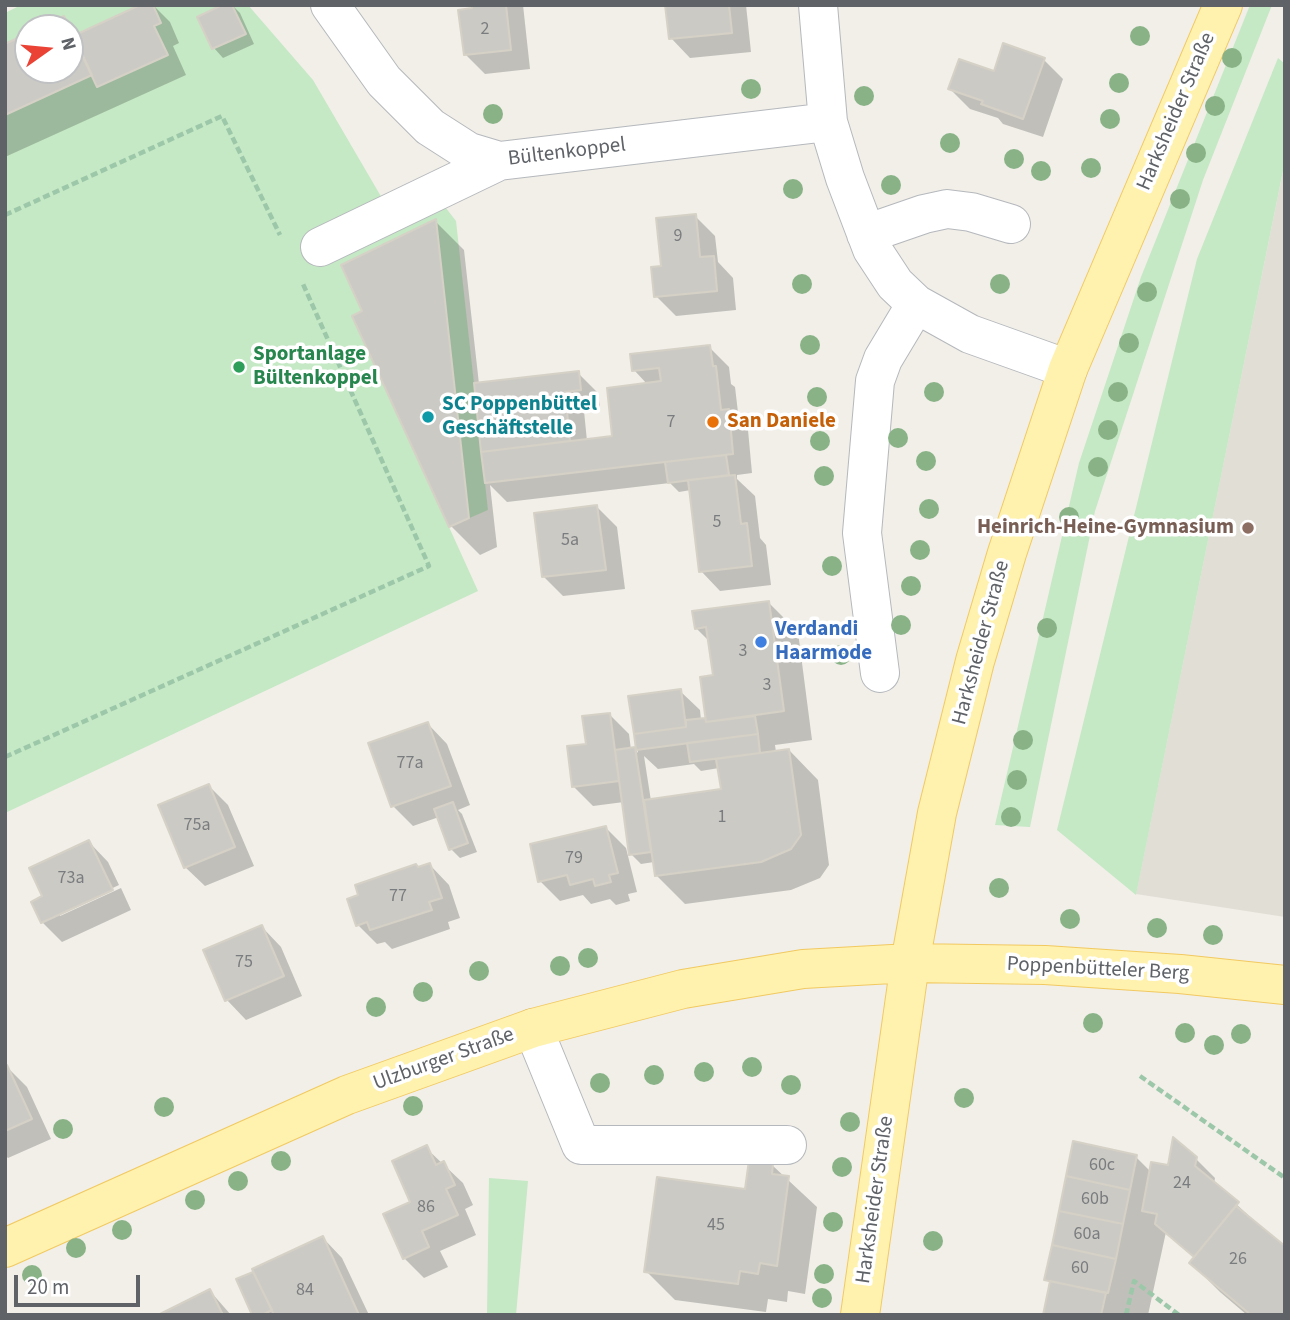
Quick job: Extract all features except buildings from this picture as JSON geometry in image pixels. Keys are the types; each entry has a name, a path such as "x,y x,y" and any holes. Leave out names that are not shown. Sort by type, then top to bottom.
{"main road":[{"name":"Harksheider Straße","path":"860,1315 910,963 937,813 975,661 1068,369 1223,5"},
{"name":"Poppenbütteler Berg","path":"910,963 1045,965 1285,985"},
{"name":"Ulzburger Straße","path":"5,1248 347,1095 533,1028 683,989 803,969 910,963"}],"street":[{"name":"Bültenkoppel","path":"330,5 384,81 430,127 469,152 499,161 828,122"},
{"path":"818,5 828,122 845,178 872,249 895,284 916,304 970,334 1068,369"},
{"path":"309,260 499,161"},
{"path":"866,234 947,209 971,212 1011,224"},
{"path":"880,673 862,533 875,381 883,359 916,304"},
{"path":"533,1028 581,1145 787,1145"}],"path":[{"path":"5,215 222,117 281,236"},
{"path":"5,757 429,566 309,260"},
{"path":"1140,1076 1285,1178"},
{"path":"1126,1315 1134,1281 1179,1315"}],"shaded area":[{"name":"Heinrich-Heine-Gymnasium","path":"1285,161 1285,917 1136,894"}],"green space":[{"name":"Sportanlage Bültenkoppel","path":"21,5 248,5 313,80 386,205 442,203 456,221 488,510 449,527 478,591 5,813 5,13"},
{"path":"1250,5 1272,5 1203,180 1095,511 1030,827 995,825 1079,463 1141,277"},
{"path":"1278,58 1285,64 1285,161 1136,895 1057,830 1197,259"},
{"path":"489,1178 528,1181 516,1315 487,1315"}],"place":[{"name":"Sportanlage Bültenkoppel","path":"239,367"},
{"name":"SC Poppenbüttel Geschäftstelle","path":"428,417"},
{"name":"San Daniele","path":"713,422"},
{"name":"Heinrich-Heine-Gymnasium","path":"1248,528"},
{"name":"Verdandi Haarmode","path":"761,642"}]}
